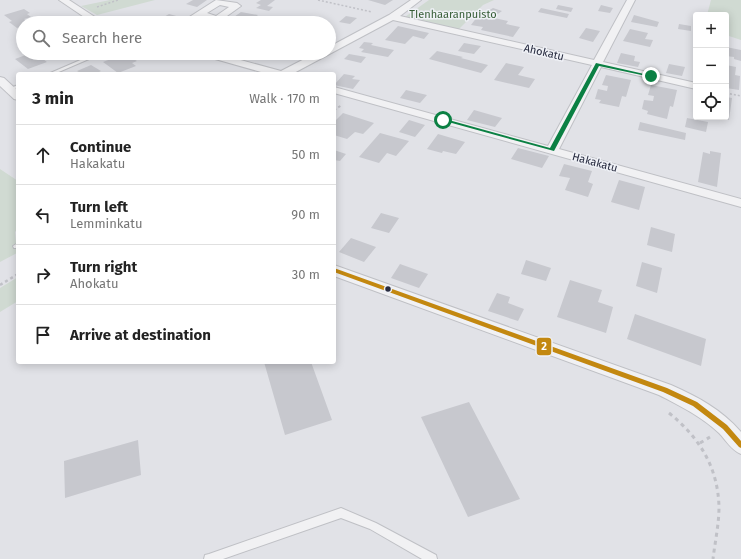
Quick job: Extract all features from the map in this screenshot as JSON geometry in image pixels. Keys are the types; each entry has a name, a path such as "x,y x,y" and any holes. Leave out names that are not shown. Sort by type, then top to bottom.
{"street":[{"path":"63,0 88,16"},
{"path":"336,47 392,17 417,0"},
{"path":"552,150 631,0"},
{"name":"Ahokatu","path":"392,17 693,85"},
{"path":"229,60 273,72"},
{"path":"288,72 311,60"},
{"path":"0,80 15,91"},
{"name":"Hakakatu","path":"336,91 741,203"},
{"path":"336,271 665,390 694,404 725,427 741,445"}],"lane":[{"path":"55,72 84,60"},
{"path":"209,559 341,514 373,526 432,559"}],"path":[{"path":"82,12 118,0"},
{"path":"318,0 392,17"},
{"path":"729,94 741,96"},
{"path":"0,285 16,275"},
{"path":"667,411 679,420 700,443 707,454 716,480 719,507 713,559"}],"green space":[{"path":"110,0 155,0 97,15 81,6"},
{"name":"TIenhaaranpuisto","path":"429,0 494,0 483,5 458,30 405,17"},
{"path":"711,0 741,0 741,40 729,36 729,12 708,12"},
{"path":"0,169 16,180 16,254 0,262"},
{"path":"16,278 16,302 0,312 0,288"}],"building":[{"path":"193,0 207,0 197,7 186,4"},
{"path":"261,0 275,0 267,6 273,7 269,11 256,8 261,5 256,3"},
{"path":"368,0 393,0 385,5"},
{"path":"558,5 573,8 571,12 556,9"},
{"path":"601,5 613,8 610,13 598,11"},
{"path":"493,8 502,11 495,16 485,13"},
{"path":"541,8 569,14 567,18 538,12"},
{"path":"24,9 30,13 27,14 30,16 16,16 16,27 9,22 12,21 4,15"},
{"path":"241,12 258,15 257,16 235,16"},
{"path":"169,14 176,16 166,16"},
{"path":"634,15 659,22 657,27 631,22"},
{"path":"346,16 357,18 350,24 339,22"},
{"path":"477,17 508,21 506,24 520,27 513,37 481,30 483,27 471,25"},
{"path":"679,24 691,26 691,31 678,29"},
{"path":"398,26 429,33 424,39 413,36 405,44 385,40"},
{"path":"586,28 600,31 593,42 579,38"},
{"path":"630,29 648,33 645,39 653,40 650,47 623,41"},
{"path":"364,42 373,43 371,45 394,50 388,57 361,52 364,49 359,48"},
{"path":"464,43 481,46 474,54 458,51"},
{"path":"729,48 741,50 741,61 734,59 734,57 729,56"},
{"path":"437,51 488,65 481,73 429,59"},
{"path":"621,53 635,56 634,61 640,62 638,67 617,63"},
{"path":"349,54 366,57 361,63 344,59"},
{"path":"16,60 44,60 47,62 28,69"},
{"path":"108,60 137,61 132,63 136,66 121,72 117,72 103,62"},
{"path":"506,63 524,67 518,75 535,79 529,88 494,80"},
{"path":"669,64 685,67 682,76 666,73"},
{"path":"91,65 101,71 79,72 77,71"},
{"path":"729,66 736,67 735,75 740,76 739,90 729,88"},
{"path":"344,74 355,76 352,79 360,80 353,89 336,85 336,83"},
{"path":"606,75 631,80 626,97 622,96 619,107 599,103 601,100 595,99 598,89 607,91 608,86 602,85"},
{"path":"651,85 677,90 673,107 670,106 667,119 647,114 648,111 642,109 644,100 653,101 654,96 648,95"},
{"path":"406,90 427,95 420,103 400,98"},
{"path":"729,98 732,98 729,120"},
{"path":"474,110 502,118 495,127 467,120"},
{"path":"343,113 374,123 363,134 355,132 347,139 336,136 336,120"},
{"path":"687,118 708,122 706,132 685,127"},
{"path":"409,120 425,125 415,137 399,132"},
{"path":"640,122 686,133 685,140 638,130"},
{"path":"380,133 409,141 396,156 387,153 379,163 359,157"},
{"path":"438,134 465,142 456,154 443,151 442,153 427,149"},
{"path":"518,148 549,156 542,168 511,159"},
{"path":"336,151 346,154 340,161 336,160"},
{"path":"710,151 721,153 717,187 698,182 703,152 710,154"},
{"path":"564,164 592,171 588,182 593,184 588,197 565,190 570,178 559,176"},
{"path":"619,180 645,187 639,210 611,202"},
{"path":"381,213 399,218 389,233 371,228"},
{"path":"651,227 675,234 672,252 647,245"},
{"path":"351,238 376,247 364,262 339,252"},
{"path":"526,260 551,268 546,281 521,274"},
{"path":"642,262 662,268 657,293 636,286"},
{"path":"400,264 428,274 419,288 391,278"},
{"path":"570,280 602,290 598,302 613,307 606,333 557,317"},
{"path":"497,293 510,297 508,303 524,309 518,321 488,311"},
{"path":"635,314 706,339 701,366 627,339"},
{"path":"265,364 312,364 332,420 285,435"},
{"path":"469,402 520,499 468,517 421,417"},
{"path":"138,440 141,475 65,498 64,461"}],"transit line":[{"name":"2","path":"336,271 665,390 695,404 725,427 741,445"}],"route":[{"path":"443,120 552,150 598,64 651,76"}]}
